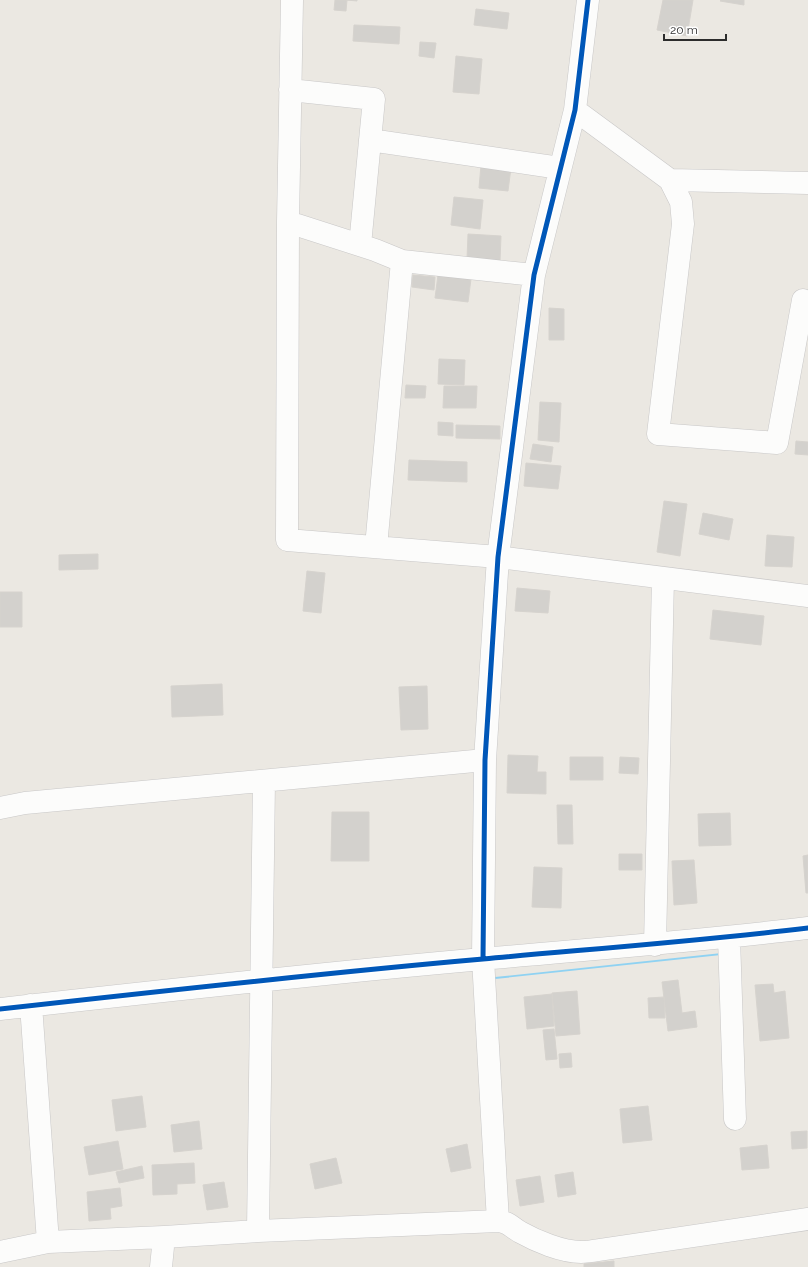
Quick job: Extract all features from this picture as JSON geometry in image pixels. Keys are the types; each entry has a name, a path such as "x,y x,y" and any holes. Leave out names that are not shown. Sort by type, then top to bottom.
{"street":[{"path":"292,0 288,222 287,540 498,557 808,596"},
{"path":"498,1221 483,959 485,760 498,557 534,275 575,110 588,0"},
{"path":"290,90 374,99 360,245"},
{"path":"575,110 670,180 681,202 683,224 658,434 777,443 803,300"},
{"path":"370,140 560,168"},
{"path":"670,180 808,183"},
{"path":"288,222 375,250 402,261 534,275"},
{"path":"376,547 402,261"},
{"path":"655,945 663,578"},
{"path":"0,808 25,803 485,760"},
{"path":"258,1231 264,781"},
{"path":"0,1009 262,980 729,938 808,928"},
{"path":"729,938 734,1119"},
{"path":"31,1005 48,1242"},
{"path":"0,1252 48,1242 498,1221 507,1223 519,1232 539,1241 565,1250 580,1252 808,1219"},
{"path":"161,1267 164,1237"}],"water":[{"path":"722,953 721,955 495,979 495,977"}],"building":[{"path":"335,0 347,0 346,11 334,10"},
{"path":"663,0 693,0 687,36 657,30"},
{"path":"744,0 744,5 720,1"},
{"path":"476,9 509,13 507,29 474,25"},
{"path":"354,25 400,27 399,44 353,41"},
{"path":"420,42 436,43 434,58 419,56"},
{"path":"456,56 482,59 479,94 453,92"},
{"path":"481,165 511,168 508,191 479,188"},
{"path":"454,197 483,200 480,229 451,225"},
{"path":"468,234 501,236 500,261 467,259"},
{"path":"413,275 435,277 434,290 412,287"},
{"path":"438,275 471,279 468,302 435,298"},
{"path":"549,308 564,309 564,340 549,340"},
{"path":"439,359 465,360 464,385 438,384"},
{"path":"406,385 426,386 425,398 405,398"},
{"path":"444,386 477,386 476,408 443,408"},
{"path":"540,402 561,403 559,442 538,440"},
{"path":"438,422 453,423 453,436 438,435"},
{"path":"456,425 500,426 500,439 456,438"},
{"path":"796,441 808,442 808,455 795,454"},
{"path":"533,444 553,447 551,462 530,459"},
{"path":"409,460 467,462 467,482 408,480"},
{"path":"526,463 561,466 558,489 524,486"},
{"path":"664,501 687,504 680,556 657,552"},
{"path":"703,513 733,519 729,540 699,534"},
{"path":"767,535 794,537 792,567 765,566"},
{"path":"98,554 98,569 59,570 59,555"},
{"path":"307,571 325,573 321,613 303,611"},
{"path":"517,588 550,591 548,613 515,611"},
{"path":"0,592 22,592 22,627 0,627"},
{"path":"713,610 764,616 761,645 710,639"},
{"path":"222,684 223,715 172,717 171,686"},
{"path":"427,686 428,729 401,730 399,687"},
{"path":"508,755 538,756 537,772 546,772 546,794 507,793"},
{"path":"570,757 603,757 603,780 570,780"},
{"path":"620,757 639,758 638,774 619,773"},
{"path":"557,805 572,805 573,844 558,844"},
{"path":"332,812 369,812 369,861 331,861"},
{"path":"730,813 731,845 699,846 698,814"},
{"path":"619,854 642,854 642,870 619,870"},
{"path":"808,855 808,893 806,893 803,856"},
{"path":"694,860 697,903 674,905 672,861"},
{"path":"534,867 562,868 561,908 532,907"},
{"path":"678,980 682,1013 695,1011 697,1027 668,1031 662,982"},
{"path":"773,984 774,993 785,991 789,1038 760,1041 755,985"},
{"path":"577,991 580,1034 556,1036 552,993"},
{"path":"552,994 554,1026 527,1029 524,997"},
{"path":"664,997 665,1018 649,1018 648,998"},
{"path":"554,1029 557,1059 546,1060 543,1030"},
{"path":"571,1053 572,1067 560,1068 559,1054"},
{"path":"142,1096 146,1127 116,1131 112,1100"},
{"path":"648,1106 652,1140 623,1143 620,1109"},
{"path":"199,1121 202,1149 174,1152 171,1125"},
{"path":"807,1131 807,1148 792,1149 791,1132"},
{"path":"118,1141 123,1169 89,1175 84,1147"},
{"path":"467,1144 471,1168 451,1172 446,1149"},
{"path":"767,1145 769,1168 742,1170 740,1148"},
{"path":"336,1158 342,1183 315,1189 310,1164"},
{"path":"194,1163 195,1183 177,1184 177,1194 153,1195 152,1165"},
{"path":"142,1166 144,1178 119,1183 116,1172"},
{"path":"573,1172 576,1194 558,1197 555,1175"},
{"path":"540,1176 544,1202 520,1206 516,1180"},
{"path":"224,1182 228,1207 207,1210 203,1185"},
{"path":"120,1188 122,1206 110,1208 111,1219 89,1221 87,1192"},
{"path":"614,1261 614,1267 584,1267 584,1264"}],"cycle path":[{"path":"483,959 485,760 498,557 534,275 575,110 588,0"},
{"path":"0,1009 302,976 686,941 808,928"}]}
